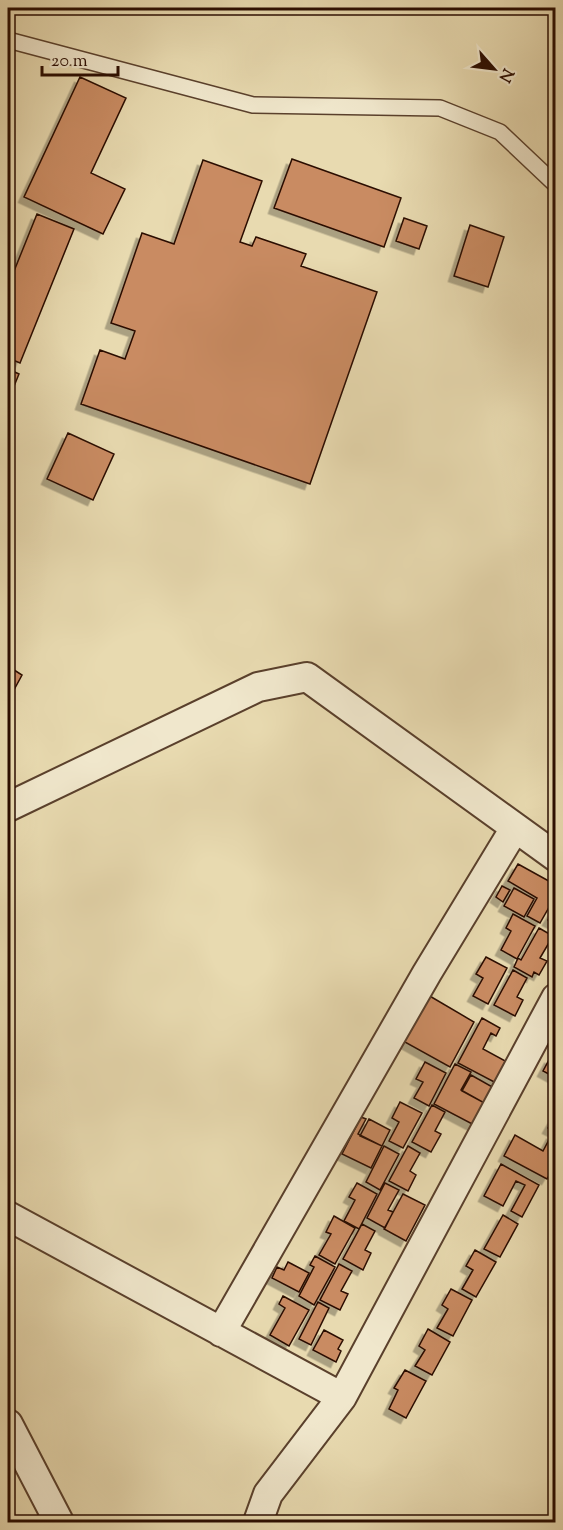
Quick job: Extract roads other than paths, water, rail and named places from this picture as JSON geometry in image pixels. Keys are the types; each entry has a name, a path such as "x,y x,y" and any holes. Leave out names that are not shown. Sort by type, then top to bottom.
{"street":[{"path":"8,807 258,687 307,677 555,857"},
{"path":"221,1332 427,973 515,828"},
{"path":"258,1522 268,1494 342,1397 555,998"},
{"path":"8,1216 342,1397"},
{"path":"8,1424 59,1522"}],"lane":[{"path":"8,40 253,105 440,108 500,132 555,185"}]}
